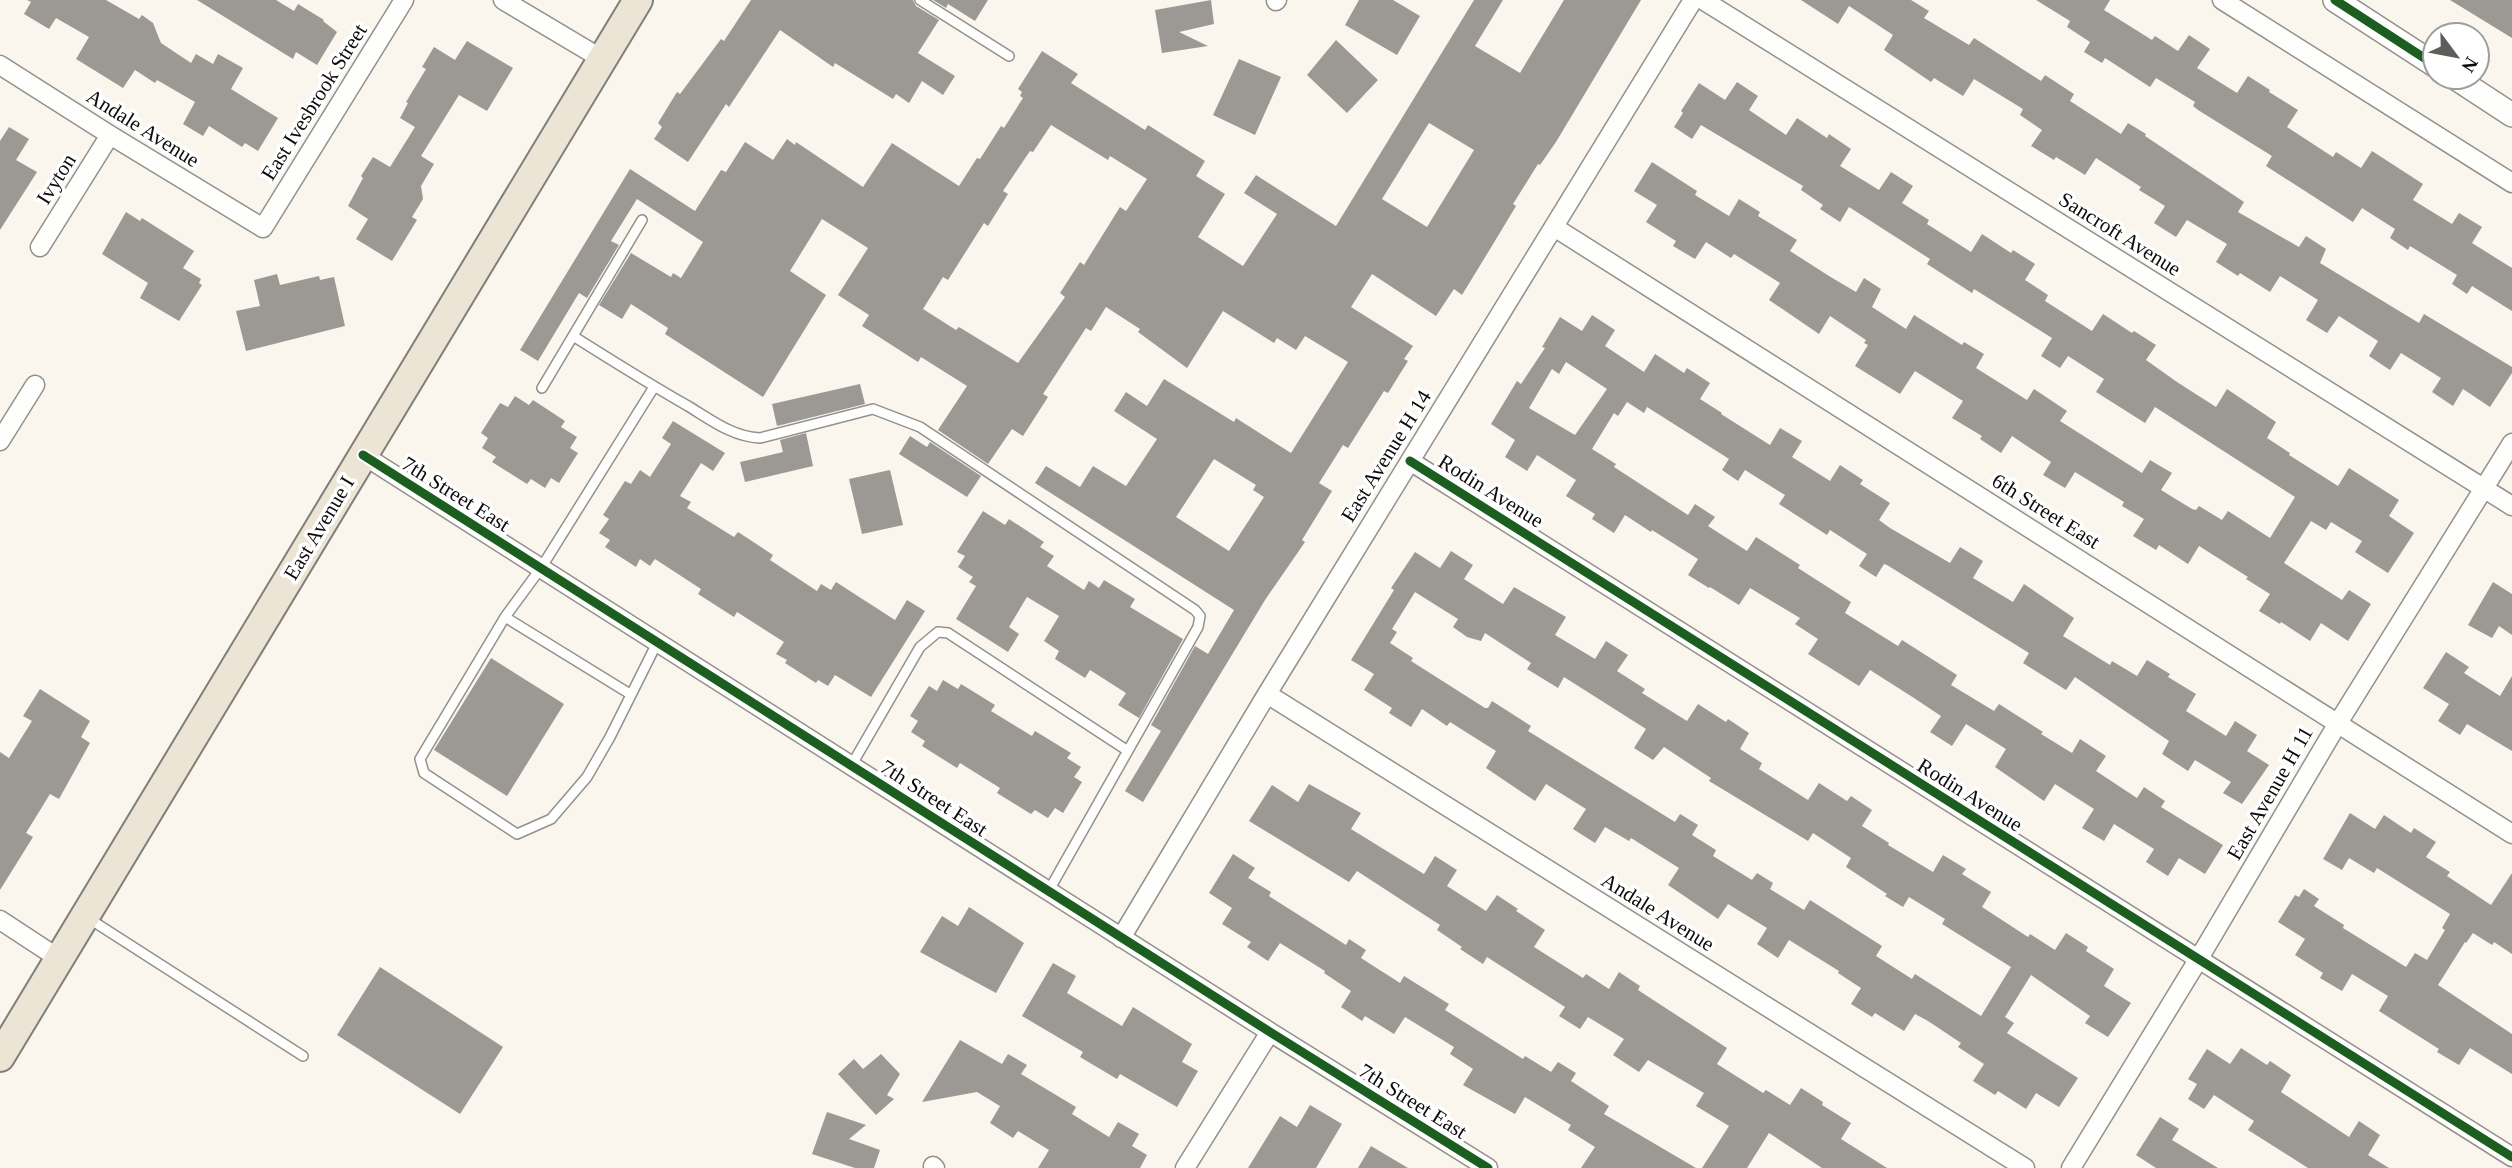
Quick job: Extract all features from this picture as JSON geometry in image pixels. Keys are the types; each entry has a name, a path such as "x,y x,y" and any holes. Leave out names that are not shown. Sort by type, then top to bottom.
{"main road":[{"name":"East Avenue I","path":"0,1057 638,0"}],"street":[{"name":"East Ivesbrook Street","path":"263,228 404,0"},
{"path":"503,0 602,59"},
{"name":"East Avenue H 14","path":"1121,938 1267,694 1693,0"},
{"name":"Sancroft Avenue","path":"1703,0 2512,506"},
{"path":"2222,0 2512,183"},
{"path":"2335,0 2421,56"},
{"name":"Andale Avenue","path":"0,65 263,228"},
{"path":"2475,91 2512,115"},
{"name":"Ivyton","path":"40,247 110,135"},
{"name":"6th Street East","path":"1554,227 2512,834"},
{"path":"0,441 35,385"},
{"name":"East Avenue H 11","path":"2071,1168 2338,723 2512,443"},
{"name":"7th Street East","path":"363,455 1480,1166"},
{"name":"Rodin Avenue","path":"1410,461 2512,1157"},
{"name":"Andale Avenue","path":"1267,694 2025,1168"},
{"path":"0,920 58,958"},
{"path":"1185,1168 1270,1032"}],"lane":[{"path":"920,0 1009,56"},
{"path":"542,388 642,220"},
{"path":"573,336 654,387 747,438 761,438 873,409 920,428 1195,610 1200,616 1198,627 1048,892"},
{"path":"654,387 541,569 505,617 420,759 424,773 517,834 551,819 587,777 657,643"},
{"path":"505,617 630,694"},
{"path":"850,766 920,647 939,632 948,633 1128,751"},
{"path":"84,916 303,1056"}],"building":[{"path":"27,0 106,0 139,19 142,15 153,23 161,43 191,63 196,54 213,64 218,54 243,68 231,89 278,118 258,151 245,143 242,147 209,126 203,136 183,124 195,102 135,70 123,88 76,59 89,37 56,18 49,29 24,14 31,2"},
{"path":"197,0 276,0 294,11 298,4 324,20 337,32 317,65 296,52 293,59"},
{"path":"751,0 913,0 916,6 939,20 918,53 955,76 943,95 922,81 909,103 896,94 893,99 835,63 833,67 780,30 729,107 726,104 688,162 654,139 662,127 658,123 677,92 680,94 721,39 724,41"},
{"path":"933,0 988,0 975,21 948,4 946,8"},
{"path":"1211,0 1214,24 1179,32 1208,46 1162,53 1155,10"},
{"path":"1359,0 1393,0 1420,16 1397,55 1345,25"},
{"path":"1474,0 1503,0 1475,46 1520,73 1564,0 1641,0 1556,142 1540,165 1538,164 1513,204 1516,206 1462,295 1454,289 1436,316 1372,274 1351,307 1413,346 1404,359 1408,361 1388,393 1384,391 1348,448 1343,445 1319,483 1332,491 1302,540 1305,542 1265,600 1143,802 1125,791 1161,731 1151,725 1195,646 1208,654 1234,610 1035,483 1046,466 1080,487 1093,466 1126,486 1157,439 1114,411 1126,392 1147,406 1164,379 1234,422 1236,418 1291,453 1348,362 1305,336 1296,350 1277,338 1274,343 1223,311 1187,368 1138,332 1140,329 1106,307 1091,331 1086,328 1043,394 1048,397 1023,436 1012,429 988,464 938,430 967,386 921,357 918,362 862,326 869,315 838,295 868,248 822,219 790,271 826,295 763,397 665,334 668,328 631,304 622,319 599,305 631,253 671,277 673,273 681,278 703,242 637,199 611,241 619,245 587,298 579,293 538,361 520,350 630,169 695,211 721,170 726,172 745,142 773,160 787,139 795,145 796,142 863,187 892,143 959,186 1001,126 1004,128 1023,98 1018,89 1042,51 1078,74 1071,83 1145,130 1148,125 1205,161 1196,176 1225,194 1198,237 1243,266 1277,214 1244,193 1256,175 1336,226","holes":["1429,123 1474,150 1427,227 1382,199","1051,125 1108,160 1110,156 1147,179 1126,211 1120,207 1084,265 1080,262 1060,293 1065,297 1018,363 959,327 956,330 923,309 943,277 948,280 984,223 988,226 1008,194 1003,191 1030,151 1033,152","1214,459 1256,485 1253,490 1264,497 1229,551 1176,517"]},
{"path":"1801,0 1911,0 1929,11 1924,18 1969,45 1974,38 2041,81 2045,75 2074,94 2070,101 2121,134 2128,123 2146,134 2145,136 2244,202 2238,212 2299,247 2306,236 2326,249 2320,263 2419,323 2424,314 2512,367 2512,373 2490,407 2463,389 2453,406 2432,392 2441,378 2401,353 2390,370 2369,356 2378,341 2339,316 2327,333 2306,320 2318,300 2280,276 2270,292 2216,262 2227,244 2187,220 2176,237 2154,223 2165,206 2096,158 2085,175 2056,157 2054,160 2031,146 2042,130 2020,115 2023,109 1974,79 1963,96 1934,78 1931,82 1884,50 1893,35 1849,6 1838,24"},
{"path":"2036,0 2110,0 2104,10 2152,40 2155,36 2178,51 2189,35 2210,49 2197,68 2237,93 2248,76 2270,90 2269,92 2298,110 2287,127 2333,157 2336,152 2361,168 2372,151 2423,184 2413,200 2452,224 2459,213 2482,227 2472,243 2512,268 2512,311 2472,286 2467,294 2452,284 2457,275 2410,246 2408,250 2390,238 2395,229 2362,208 2353,222 2266,166 2272,156 2198,110 2193,106 2195,102 2156,78 2150,87 2105,58 2102,63 2084,52 2090,42 2067,27 2070,21"},
{"path":"2450,0 2512,0 2512,38 2491,25 2491,21 2484,21"},
{"path":"1336,40 1378,80 1347,113 1307,75"},
{"path":"467,41 513,68 487,111 459,95 421,156 434,164 421,186 423,199 412,217 417,220 392,261 356,239 368,219 348,206 373,157 390,167 415,127 400,118 408,103 406,102 426,69 422,67 434,47 455,60"},
{"path":"1239,59 1281,77 1255,135 1213,115"},
{"path":"1737,82 1758,96 1749,110 1786,135 1797,118 1827,138 1829,134 1851,149 1840,166 1879,190 1891,172 1913,186 1902,203 1929,220 1927,224 1971,252 1982,234 2011,253 2013,250 2035,264 2025,280 2048,295 2045,301 2092,331 2103,314 2132,333 2134,331 2156,345 2146,360 2216,407 2227,389 2276,422 2267,438 2290,453 2289,455 2338,486 2349,468 2399,500 2389,516 2414,533 2388,573 2355,552 2362,541 2331,522 2326,530 2311,521 2284,563 2342,600 2349,590 2371,604 2348,641 2321,623 2310,641 2259,611 2270,594 2199,546 2188,564 2159,545 2156,550 2133,536 2144,519 2122,506 2124,502 2075,472 2065,488 2043,475 2051,462 2012,436 2001,453 1980,439 1982,436 1952,418 1963,401 1915,371 1900,394 1855,366 1868,345 1864,343 1866,340 1830,316 1819,334 1769,300 1780,283 1734,254 1731,258 1706,242 1695,259 1673,246 1676,241 1646,222 1657,205 1634,191 1652,162 1697,191 1695,195 1729,216 1739,199 1760,212 1758,216 1797,240 1790,251 1829,276 1856,292 1864,278 1881,289 1872,307 1906,329 1914,315 1962,345 1964,342 1984,354 1976,368 2027,400 2034,389 2067,411 2060,421 2142,473 2150,460 2172,473 2161,490 2192,509 2196,510 2199,506 2222,520 2228,511 2270,538 2295,497 2155,407 2145,423 2096,392 2104,379 2068,356 2060,368 2041,356 2052,338 1974,289 1972,293 1927,264 1930,259 1849,207 1840,222 1820,209 1823,205 1801,190 1803,186 1701,125 1692,139 1674,127 1699,83 1725,100"},
{"path":"9,127 29,139 16,160 37,172 0,230 0,141"},
{"path":"126,212 140,221 142,218 194,251 183,268 201,279 199,283 202,285 179,321 140,298 148,283 102,254"},
{"path":"277,274 280,285 319,276 320,280 334,277 345,326 246,351 236,311 260,306 254,280"},
{"path":"1592,315 1615,330 1605,346 1644,372 1655,354 1684,373 1687,368 1710,383 1700,399 1721,414 1770,445 1780,428 1802,441 1792,457 1830,481 1840,465 1863,480 1860,484 1890,503 1879,520 1890,528 1950,563 1960,547 1983,561 1973,578 2013,602 2024,584 2074,618 2063,636 2110,665 2112,661 2137,676 2147,660 2196,694 2186,711 2226,736 2235,721 2257,735 2247,751 2269,765 2242,804 2223,793 2231,782 2195,760 2188,771 2162,754 2169,741 2075,677 2066,690 2023,663 2029,653 1887,565 1884,564 1876,577 1859,566 1867,554 1830,530 1827,535 1779,504 1785,495 1745,470 1738,481 1722,470 1729,459 1647,407 1644,413 1627,402 1618,416 1614,413 1592,449 1616,464 1614,467 1688,515 1695,504 1715,517 1708,526 1747,551 1756,537 1800,565 1798,568 1851,602 1845,613 1898,646 1902,640 1957,675 1951,685 1994,711 1999,704 2072,753 2080,739 2106,756 2096,771 2137,798 2144,787 2165,801 2161,807 2223,845 2205,874 2179,858 2168,876 2146,862 2154,849 2114,824 2104,841 2082,828 2094,809 2055,784 2044,801 1995,767 2006,749 1966,724 1952,746 1930,732 1941,716 1914,698 1870,670 1859,686 1808,654 1818,639 1795,624 1800,618 1750,588 1739,605 1688,575 1698,559 1652,530 1651,532 1625,515 1614,533 1592,519 1595,514 1566,496 1576,480 1537,455 1527,471 1505,457 1515,440 1491,424 1517,381 1521,384 1545,348 1542,347 1560,317 1582,331","holes":["1566,362 1607,389 1575,435 1529,408 1552,369 1559,374"]},
{"path":"860,384 865,404 777,426 772,404"},
{"path":"515,396 529,405 533,400 565,421 561,427 577,437 570,448 578,453 559,483 551,478 545,488 531,479 527,484 492,462 496,457 482,448 488,438 481,433 500,403 508,407"},
{"path":"673,421 725,453 713,471 701,463 680,496 691,502 687,508 734,537 738,532 773,555 770,560 817,591 821,584 831,590 836,582 895,620 907,600 925,611 871,697 835,675 828,686 818,680 816,683 776,654 784,642 737,612 734,617 698,594 701,589 655,559 650,566 640,559 636,567 605,547 610,540 599,533 609,519 603,515 625,481 631,484 640,470 650,477 671,444 662,438"},
{"path":"806,433 813,466 745,482 740,462 783,452 780,440"},
{"path":"910,436 927,447 930,442 981,476 967,497 899,454"},
{"path":"890,470 903,525 862,534 849,479"},
{"path":"983,511 1005,525 1009,519 1044,542 1040,547 1054,556 1047,566 1084,590 1089,581 1099,588 1104,580 1135,599 1130,607 1183,639 1139,718 1118,705 1126,693 1090,670 1085,678 1055,659 1059,651 1044,641 1059,616 1027,597 1009,627 1019,634 1008,652 956,619 976,586 969,582 973,577 958,567 965,556 957,552"},
{"path":"1451,551 1473,565 1464,579 1503,604 1514,587 1566,617 1555,635 1595,659 1606,641 1628,655 1617,671 1645,689 1642,693 1687,721 1698,704 1749,733 1740,749 1762,763 1759,769 1808,800 1819,783 1847,801 1851,796 1872,810 1862,826 1889,843 1888,845 1933,872 1943,855 1966,869 1962,874 1991,892 1982,907 2028,937 2030,934 2055,950 2066,933 2088,947 2086,951 2114,969 2104,986 2131,1003 2108,1037 2085,1023 2090,1016 2031,975 2005,1017 2014,1023 2007,1033 2078,1078 2059,1107 2036,1093 2026,1109 1998,1091 1995,1095 1973,1081 1984,1064 1958,1047 1961,1043 1915,1014 1904,1031 1875,1013 1872,1017 1851,1004 1861,988 1838,973 1839,971 1789,940 1778,958 1757,944 1767,928 1728,904 1718,919 1668,885 1679,868 1631,838 1629,841 1605,827 1595,843 1573,829 1586,809 1546,784 1535,801 1486,768 1496,751 1450,722 1447,726 1422,709 1411,727 1389,713 1392,708 1364,690 1374,674 1351,660 1394,590 1391,588 1415,552 1440,568","holes":["1415,592 1458,619 1453,627 1467,637 1481,641 1485,633 1531,663 1527,669 1558,688 1564,677 1646,729 1634,748 1653,760 1664,747 1711,778 1709,781 1808,841 1813,833 1851,858 1846,867 1887,894 1885,896 1903,907 1909,897 1945,919 1942,924 2011,967 1981,1016 1915,974 1912,979 1876,956 1882,946 1810,900 1804,910 1770,889 1773,883 1757,873 1752,880 1713,856 1716,850 1692,835 1698,825 1680,814 1675,822 1528,731 1531,726 1492,701 1488,708 1485,708 1411,661 1413,658 1390,643 1397,632 1392,629"]},
{"path":"2493,582 2512,594 2512,635 2499,626 2492,638 2468,625"},
{"path":"2446,652 2469,667 2464,673 2500,696 2512,676 2512,751 2467,724 2460,735 2438,721 2449,704 2423,688"},
{"path":"491,658 564,704 507,796 434,750"},
{"path":"943,680 958,689 961,684 995,705 991,711 1032,736 1035,731 1071,753 1067,758 1081,767 1074,777 1082,782 1063,813 1055,808 1048,818 1035,810 1031,814 997,793 1000,788 960,763 957,768 922,746 925,741 911,732 918,721 910,716 929,686 937,691"},
{"path":"40,689 90,721 81,737 90,743 59,799 50,794 26,833 33,837 0,890 0,752 9,758 32,721 23,716"},
{"path":"1309,784 1361,813 1351,829 1424,874 1435,856 1457,870 1447,886 1486,911 1497,895 1518,909 1516,911 1545,930 1534,947 1583,978 1586,974 1609,989 1619,972 1640,986 1638,990 1727,1048 1717,1064 1763,1093 1766,1090 1790,1105 1801,1088 1823,1102 1822,1105 1851,1123 1841,1139 1887,1168 1822,1168 1769,1133 1747,1168 1702,1168 1729,1126 1696,1106 1704,1093 1648,1060 1639,1072 1613,1055 1624,1039 1588,1017 1580,1029 1559,1016 1565,1007 1487,957 1483,964 1460,949 1462,947 1437,930 1440,925 1357,871 1349,882 1249,821 1272,785 1298,802"},
{"path":"2350,813 2375,829 2384,815 2411,833 2414,828 2436,842 2426,857 2450,872 2447,876 2491,905 2512,873 2512,954 2473,933 2438,985 2512,1034 2512,1074 2470,1048 2459,1065 2379,1011 2388,996 2352,974 2342,991 2320,978 2323,973 2295,955 2305,939 2278,922 2295,895 2299,897 2304,889 2319,899 2314,906 2344,925 2343,928 2406,967 2415,953 2427,960 2445,930 2442,928 2450,914 2377,868 2374,873 2349,858 2342,870 2323,859"},
{"path":"1233,854 1255,868 1248,878 1271,892 1269,896 1346,945 1349,939 1366,950 1361,958 1400,983 1404,976 1449,1004 1445,1010 1523,1059 1525,1056 1551,1072 1558,1062 1576,1073 1571,1081 1609,1106 1604,1114 1696,1168 1581,1168 1595,1147 1568,1130 1571,1125 1525,1097 1515,1114 1463,1085 1473,1069 1450,1054 1454,1047 1405,1017 1394,1034 1365,1016 1362,1021 1341,1007 1351,991 1280,943 1268,961 1247,947 1251,942 1222,924 1232,908 1209,893"},
{"path":"969,907 1024,943 996,993 920,952 942,916 958,926"},
{"path":"1053,963 1076,976 1067,993 1122,1026 1133,1007 1192,1044 1182,1062 1198,1071 1177,1107 1120,1074 1117,1079 1080,1057 1083,1052 1022,1016"},
{"path":"380,967 503,1047 460,1114 337,1035"},
{"path":"960,1040 1002,1064 1008,1054 1027,1065 1021,1074 1076,1107 1072,1114 1109,1137 1118,1122 1139,1134 1132,1146 1147,1155 1140,1168 1038,1168 1049,1150 1018,1131 1013,1138 990,1123 1000,1106 977,1092 922,1102"},
{"path":"2241,1048 2267,1065 2270,1061 2291,1075 2281,1092 2349,1137 2359,1121 2380,1135 2368,1155 2389,1168 2308,1168 2248,1130 2254,1121 2214,1095 2204,1109 2188,1099 2197,1084 2188,1079 2207,1049 2230,1064"},
{"path":"881,1054 900,1074 887,1095 894,1099 876,1115 838,1074 854,1059 863,1069"},
{"path":"1310,1105 1342,1124 1316,1168 1248,1168 1280,1116 1297,1127"},
{"path":"827,1112 866,1125 849,1139 880,1150 874,1168 855,1168 812,1154"},
{"path":"2160,1117 2179,1129 2172,1140 2218,1168 2156,1168 2136,1155"},
{"path":"1371,1146 1408,1168 1358,1168"}],"cycle path":[{"path":"2335,0 2421,56"},
{"path":"363,455 1488,1168"},
{"path":"1410,461 2512,1157"}]}
